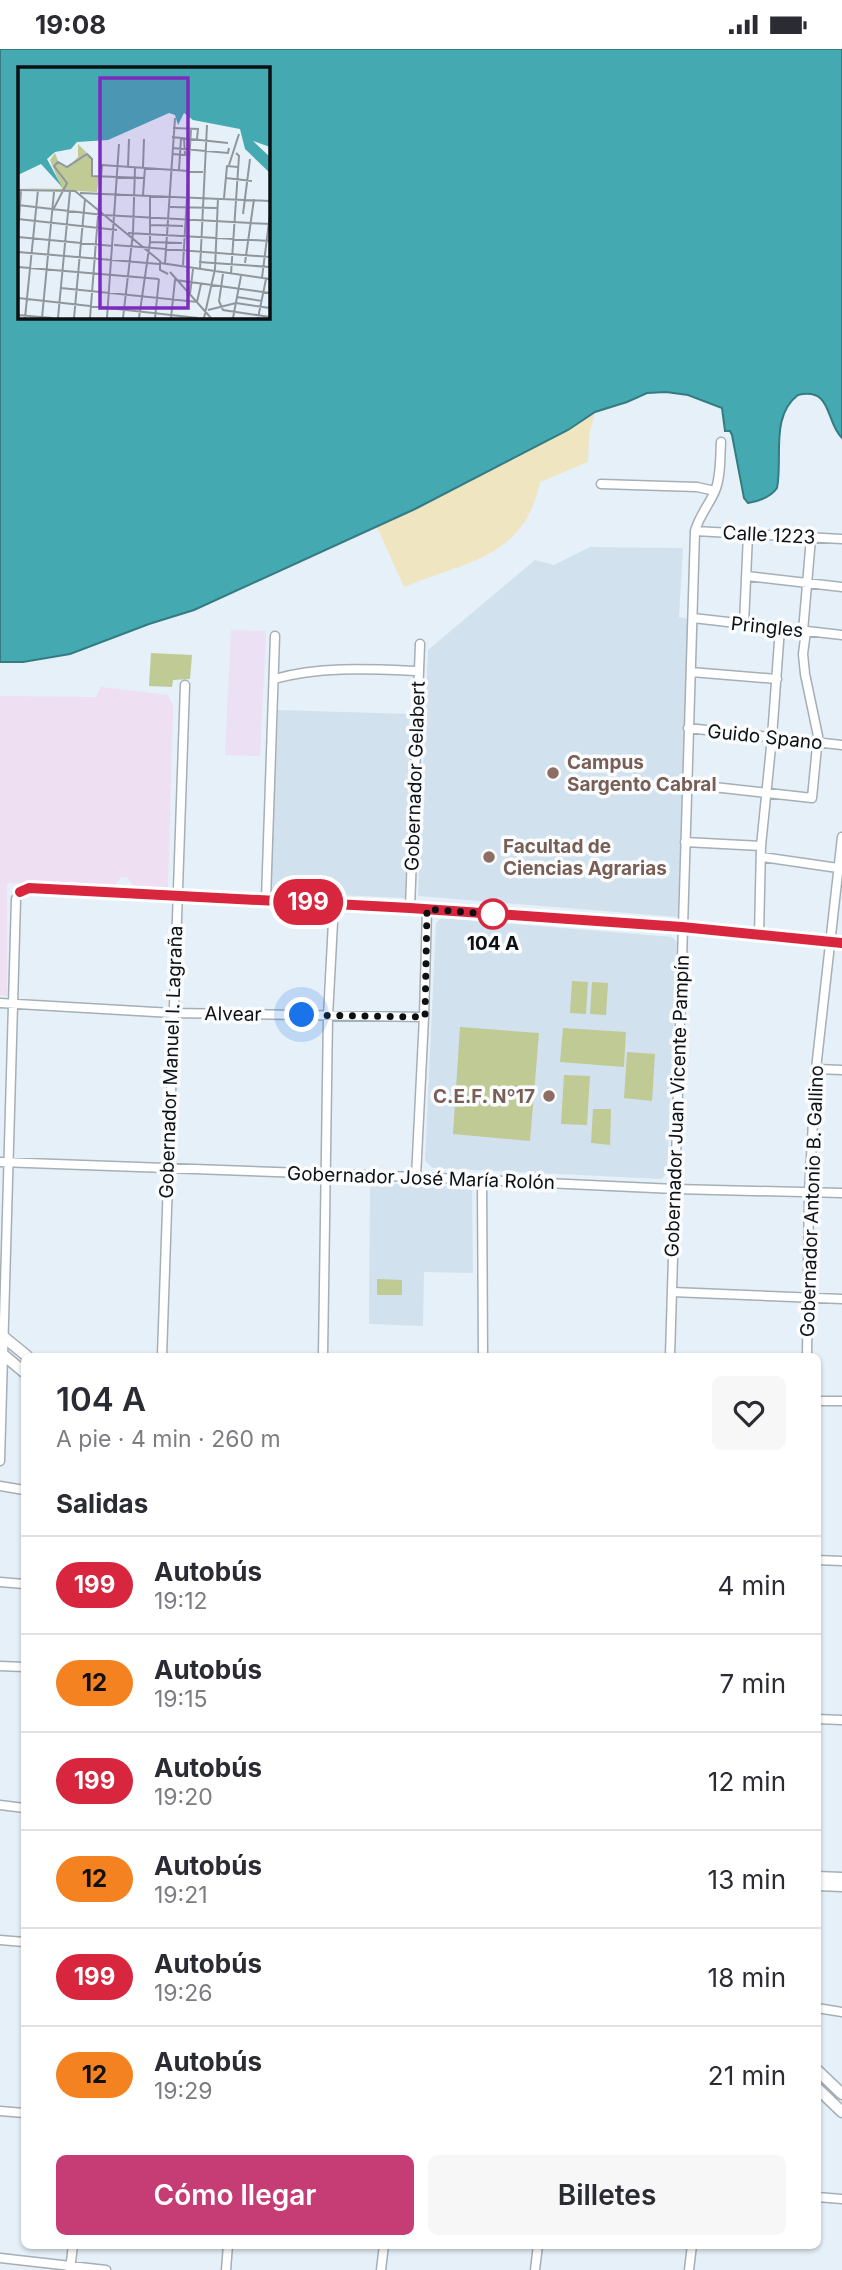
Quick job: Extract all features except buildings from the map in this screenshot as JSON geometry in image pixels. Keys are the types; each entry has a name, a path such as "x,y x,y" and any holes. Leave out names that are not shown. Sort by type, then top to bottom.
{"main road":[{"path":"1,1335 23,1353"},
{"path":"1,1353 21,1370"},
{"path":"821,1877 842,1878"},
{"path":"821,1885 842,1886"},
{"path":"821,2074 842,2094"},
{"path":"821,2092 842,2112"}],"street":[{"name":"Gobernador Juan Vicente Pampín","path":"670,1353 695,531 719,481 721,442"},
{"path":"601,484 697,487 715,491"},
{"name":"Calle 1223","path":"695,531 842,539"},
{"path":"744,624 748,534"},
{"path":"687,784 813,798 818,742 803,654 805,582 811,538"},
{"path":"747,576 842,587"},
{"name":"Pringles","path":"693,618 842,635"},
{"path":"759,935 761,846 780,628"},
{"path":"265,900 275,636"},
{"name":"Gobernador Gelabert","path":"410,908 420,644"},
{"path":"274,678 297,672 347,669 419,671"},
{"path":"691,672 777,679"},
{"name":"Gobernador Manuel I. Lagraña","path":"162,1353 185,685"},
{"name":"Guido Spano","path":"688,728 842,745"},
{"name":"Gobernador Antonio B. Gallino","path":"807,1353 809,1193 816,1069 842,837"},
{"path":"685,842 761,846"},
{"path":"762,857 838,868"},
{"path":"0,1461 4,1162 16,899 20,892 29,888 334,903 682,927 842,943"},
{"path":"323,1353 328,1016 334,903"},
{"path":"416,1177 425,1017 427,909"},
{"name":"Alvear","path":"0,1003 172,1013 425,1017"},
{"path":"816,1069 842,1070"},
{"name":"Gobernador José María Rolón","path":"4,1162 675,1189 842,1193"},
{"path":"482,1181 483,1353"},
{"path":"672,1293 842,1299"},
{"path":"2,1370 21,1373"},
{"path":"821,1401 842,1401"},
{"path":"0,1486 21,1490"},
{"path":"821,1560 842,1560"},
{"path":"0,1582 21,1584"},
{"path":"0,1666 21,1667"},
{"path":"821,1719 842,1720"},
{"path":"0,1805 21,1808"},
{"path":"0,1940 21,1942"},
{"path":"821,2009 842,2012"},
{"path":"0,2111 21,2113"},
{"path":"821,2197 842,2199"},
{"path":"70,2268 72,2249"},
{"path":"226,2270 228,2249"},
{"path":"381,2270 384,2249"},
{"path":"535,2270 538,2249"},
{"path":"689,2270 692,2249"},
{"path":"0,2258 106,2270"}],"shaded area":[{"name":"Campus Sargento Cabral","path":"590,547 683,548 679,617 688,619 678,917 418,896 428,650 535,560 554,565"},
{"path":"231,630 266,631 260,756 225,755"},
{"path":"101,687 168,695 173,705 168,887 133,886 127,877 121,877 116,885 7,883 7,996 0,995 0,696 96,697"},
{"path":"278,710 411,714 405,898 271,892"},
{"name":"C.E.F. Nº17","path":"441,918 672,937 677,942 667,1173 661,1179 433,1168 425,1161 436,923"},
{"path":"370,1183 472,1187 473,1273 424,1272 423,1326 369,1324"}],"green space":[{"path":"151,653 192,655 190,679 173,680 172,687 149,686"},
{"path":"572,981 588,982 586,1014 570,1013"},
{"path":"592,982 608,983 606,1015 590,1014"},
{"path":"460,1027 539,1033 530,1141 453,1134"},
{"path":"563,1028 626,1032 624,1067 560,1062"},
{"path":"627,1052 655,1054 652,1101 624,1098"},
{"path":"564,1075 590,1076 587,1125 561,1124"},
{"path":"593,1109 611,1109 610,1145 591,1143"},
{"path":"377,1279 402,1280 402,1295 377,1295"}],"sand":[{"path":"595,412 589,435 588,462 540,482 532,508 521,527 506,542 470,563 404,587 377,527 568,430"}],"water":[{"path":"0,49 842,49 842,438 823,401 809,394 798,395 784,414 779,438 777,488 771,494 748,503 744,498 732,435 730,431 725,431 722,408 688,395 647,393 595,412 568,430 415,509 194,610 70,654 23,662 0,662"}],"bus line":[{"name":"199","path":"20,892 29,888 334,903 682,927 842,943"}],"place":[{"name":"Campus Sargento Cabral","path":"553,773"},
{"name":"Facultad de Ciencias Agrarias","path":"489,857"},
{"name":"104 A","path":"493,914"},
{"name":"C.E.F. Nº17","path":"549,1096"}],"route":[{"path":"302,1015 425,1017 427,909 503,915 493,914"}]}
